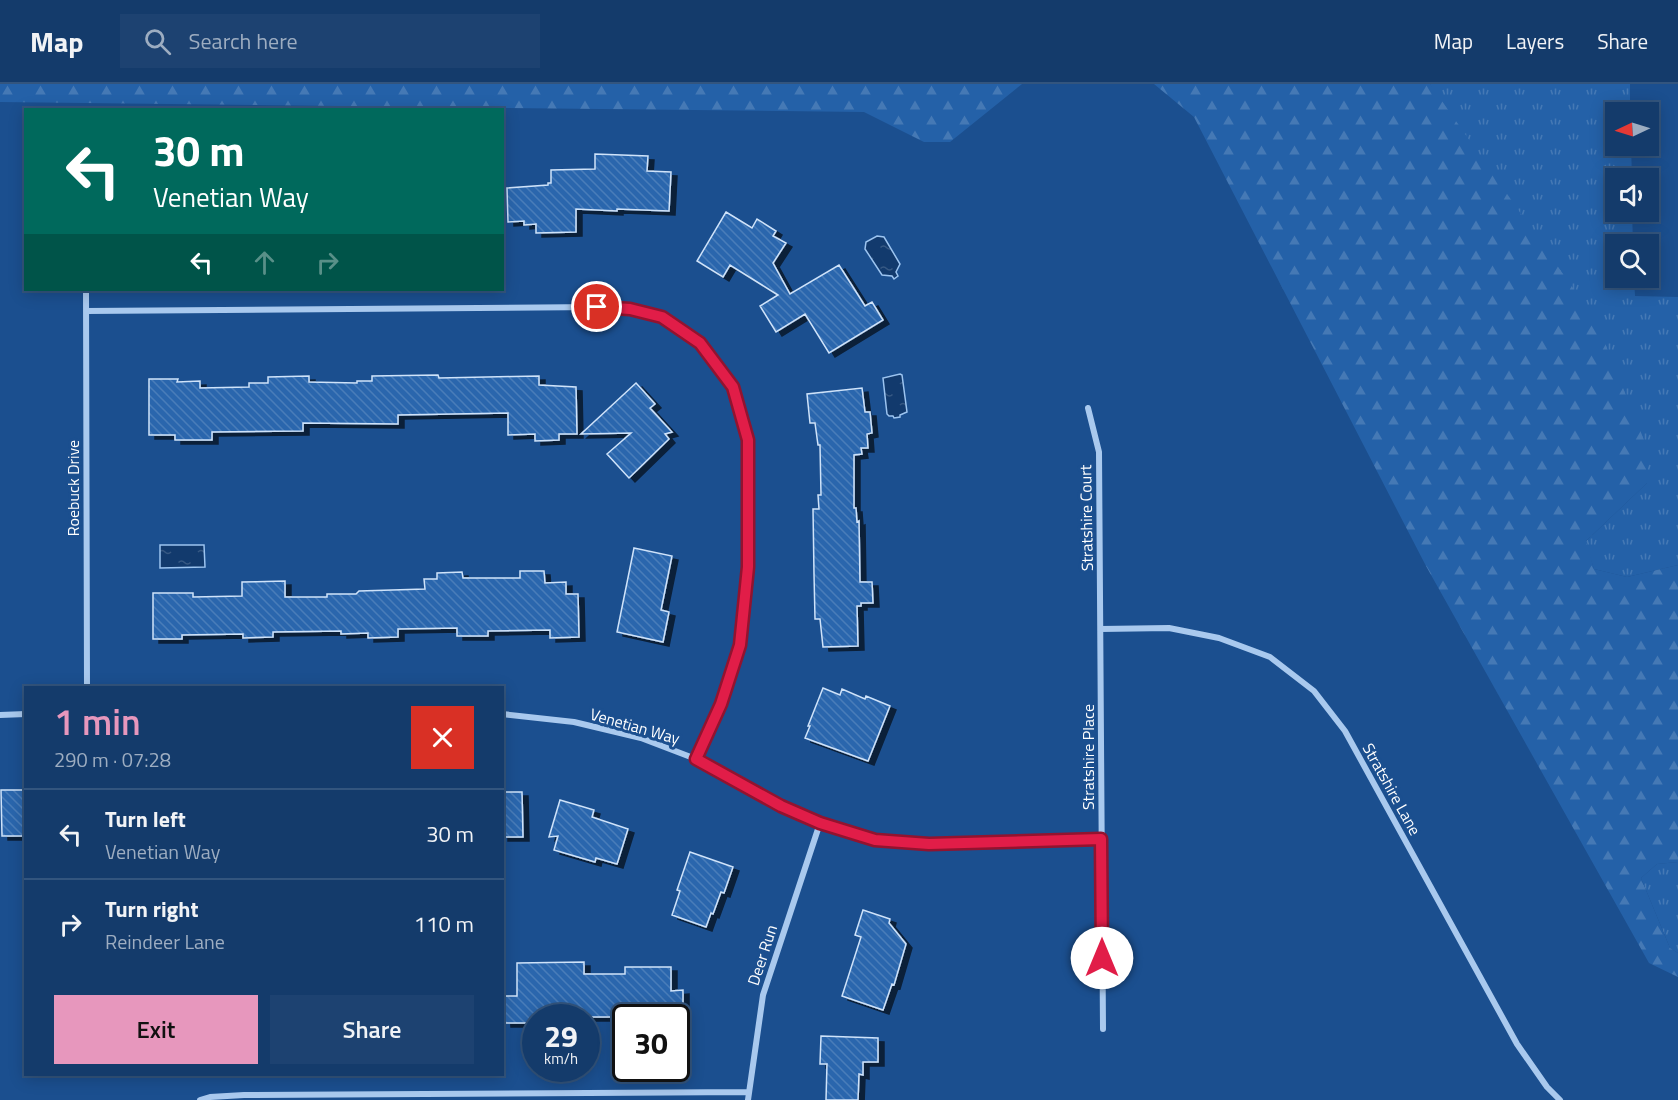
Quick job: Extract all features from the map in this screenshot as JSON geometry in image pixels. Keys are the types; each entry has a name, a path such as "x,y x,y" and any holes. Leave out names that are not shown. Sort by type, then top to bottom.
{"street":[{"name":"Roebuck Drive","path":"86,291 87,686"},
{"path":"86,311 597,307 630,309 662,317 700,343 733,387 748,440 748,567 740,645 721,704 696,759"},
{"name":"Stratshire Court","path":"1088,408 1099,452 1101,629"},
{"name":"Stratshire Lane","path":"1101,629 1169,628 1219,638 1270,657 1314,691 1345,731 1517,1044 1547,1088 1560,1100"},
{"name":"Stratshire Place","path":"1101,629 1103,1029"},
{"path":"0,715 24,714"},
{"name":"Venetian Way","path":"504,714 574,722 641,738 696,759 781,806 820,823 875,840 929,844 1101,839"},
{"name":"Deer Run","path":"748,1100 763,995 820,823"},
{"path":"200,1100 210,1097 244,1095 748,1092"}],"green space":[{"path":"0,84 1022,84 950,142 924,142 864,112 0,102"},
{"path":"1154,84 1430,84 1596,321 1648,450 1647,483 1586,541 1594,569 1627,577 1678,565 1678,862 1657,864 1641,878 1670,948 1678,953 1678,977 1649,963 1426,566 1194,117"},
{"path":"1430,84 1630,84 1630,102 1605,102 1605,156 1631,156 1632,168 1605,168 1605,222 1632,222 1633,234 1605,234 1605,288 1635,288 1635,296 1678,297 1678,565 1627,577 1594,569 1585,542 1647,483"},
{"path":"1678,862 1678,953 1670,948 1641,878 1657,864"}],"water":[{"path":"877,236 884,237 900,264 896,272 898,276 894,279 892,276 882,275 865,249 866,242"},
{"path":"900,374 907,412 894,418 887,414 883,378"},
{"path":"160,545 204,545 205,567 160,568"}],"building":[{"path":"595,154 648,156 647,171 671,172 669,211 576,209 576,232 536,233 536,224 524,225 524,221 508,222 507,188 548,185 551,183 551,170 595,169"},
{"path":"726,212 752,228 757,219 776,231 773,236 786,243 773,263 790,294 839,265 865,306 872,302 883,320 829,353 805,314 776,332 760,306 778,295 730,265 723,277 697,261"},
{"path":"438,375 439,378 539,376 539,385 576,387 577,434 559,434 559,440 535,441 535,434 508,435 508,413 398,415 398,424 303,423 303,431 212,432 212,440 175,440 175,435 149,435 149,379 178,379 177,382 200,381 200,388 249,387 249,383 268,383 268,377 309,376 309,382 357,383 357,381 372,381 372,376"},
{"path":"636,383 655,404 650,408 672,432 665,434 669,439 629,478 607,454 631,433 581,434"},
{"path":"862,388 865,412 870,412 872,433 867,434 868,448 861,448 862,454 854,455 854,508 856,508 857,522 859,521 860,582 872,582 873,603 861,603 861,606 857,606 858,646 823,647 820,619 815,619 813,509 819,509 818,495 821,495 820,445 818,445 815,423 810,423 807,394"},
{"path":"634,548 672,556 661,610 669,612 663,642 617,632"},
{"path":"520,571 544,571 545,583 566,582 566,594 578,594 579,637 550,638 550,630 488,631 488,636 457,636 457,628 398,629 398,637 368,638 368,633 341,634 341,631 273,632 273,637 243,638 243,634 182,635 182,639 153,639 153,593 193,593 193,597 242,596 242,582 285,581 285,597 327,597 327,594 356,594 359,591 425,589 424,579 437,579 437,573 462,572 463,578 520,578"},
{"path":"823,688 840,695 842,689 890,706 868,761 805,738"},
{"path":"1,790 24,790 24,836 2,836"},
{"path":"504,792 522,792 523,837 504,837"},
{"path":"560,800 594,810 592,817 628,829 617,864 596,858 595,862 554,850 558,836 549,837"},
{"path":"690,852 733,867 724,893 721,892 706,927 672,915 680,891 677,890"},
{"path":"863,910 890,919 889,923 906,944 894,985 892,984 883,1010 842,996 861,937 855,935"},
{"path":"584,962 584,974 625,974 625,967 671,967 671,991 683,990 683,1004 612,1004 612,1017 600,1017 600,1004 522,1004 522,1023 505,1023 504,996 517,996 517,963"},
{"path":"821,1036 878,1038 878,1062 863,1062 863,1075 859,1074 858,1100 826,1100 827,1064 820,1064"}],"route":[{"path":"597,307 630,309 662,317 700,343 733,387 748,440 748,567 740,645 721,704 696,759 781,806 820,823 875,840 929,844 1101,839 1102,958"}]}
